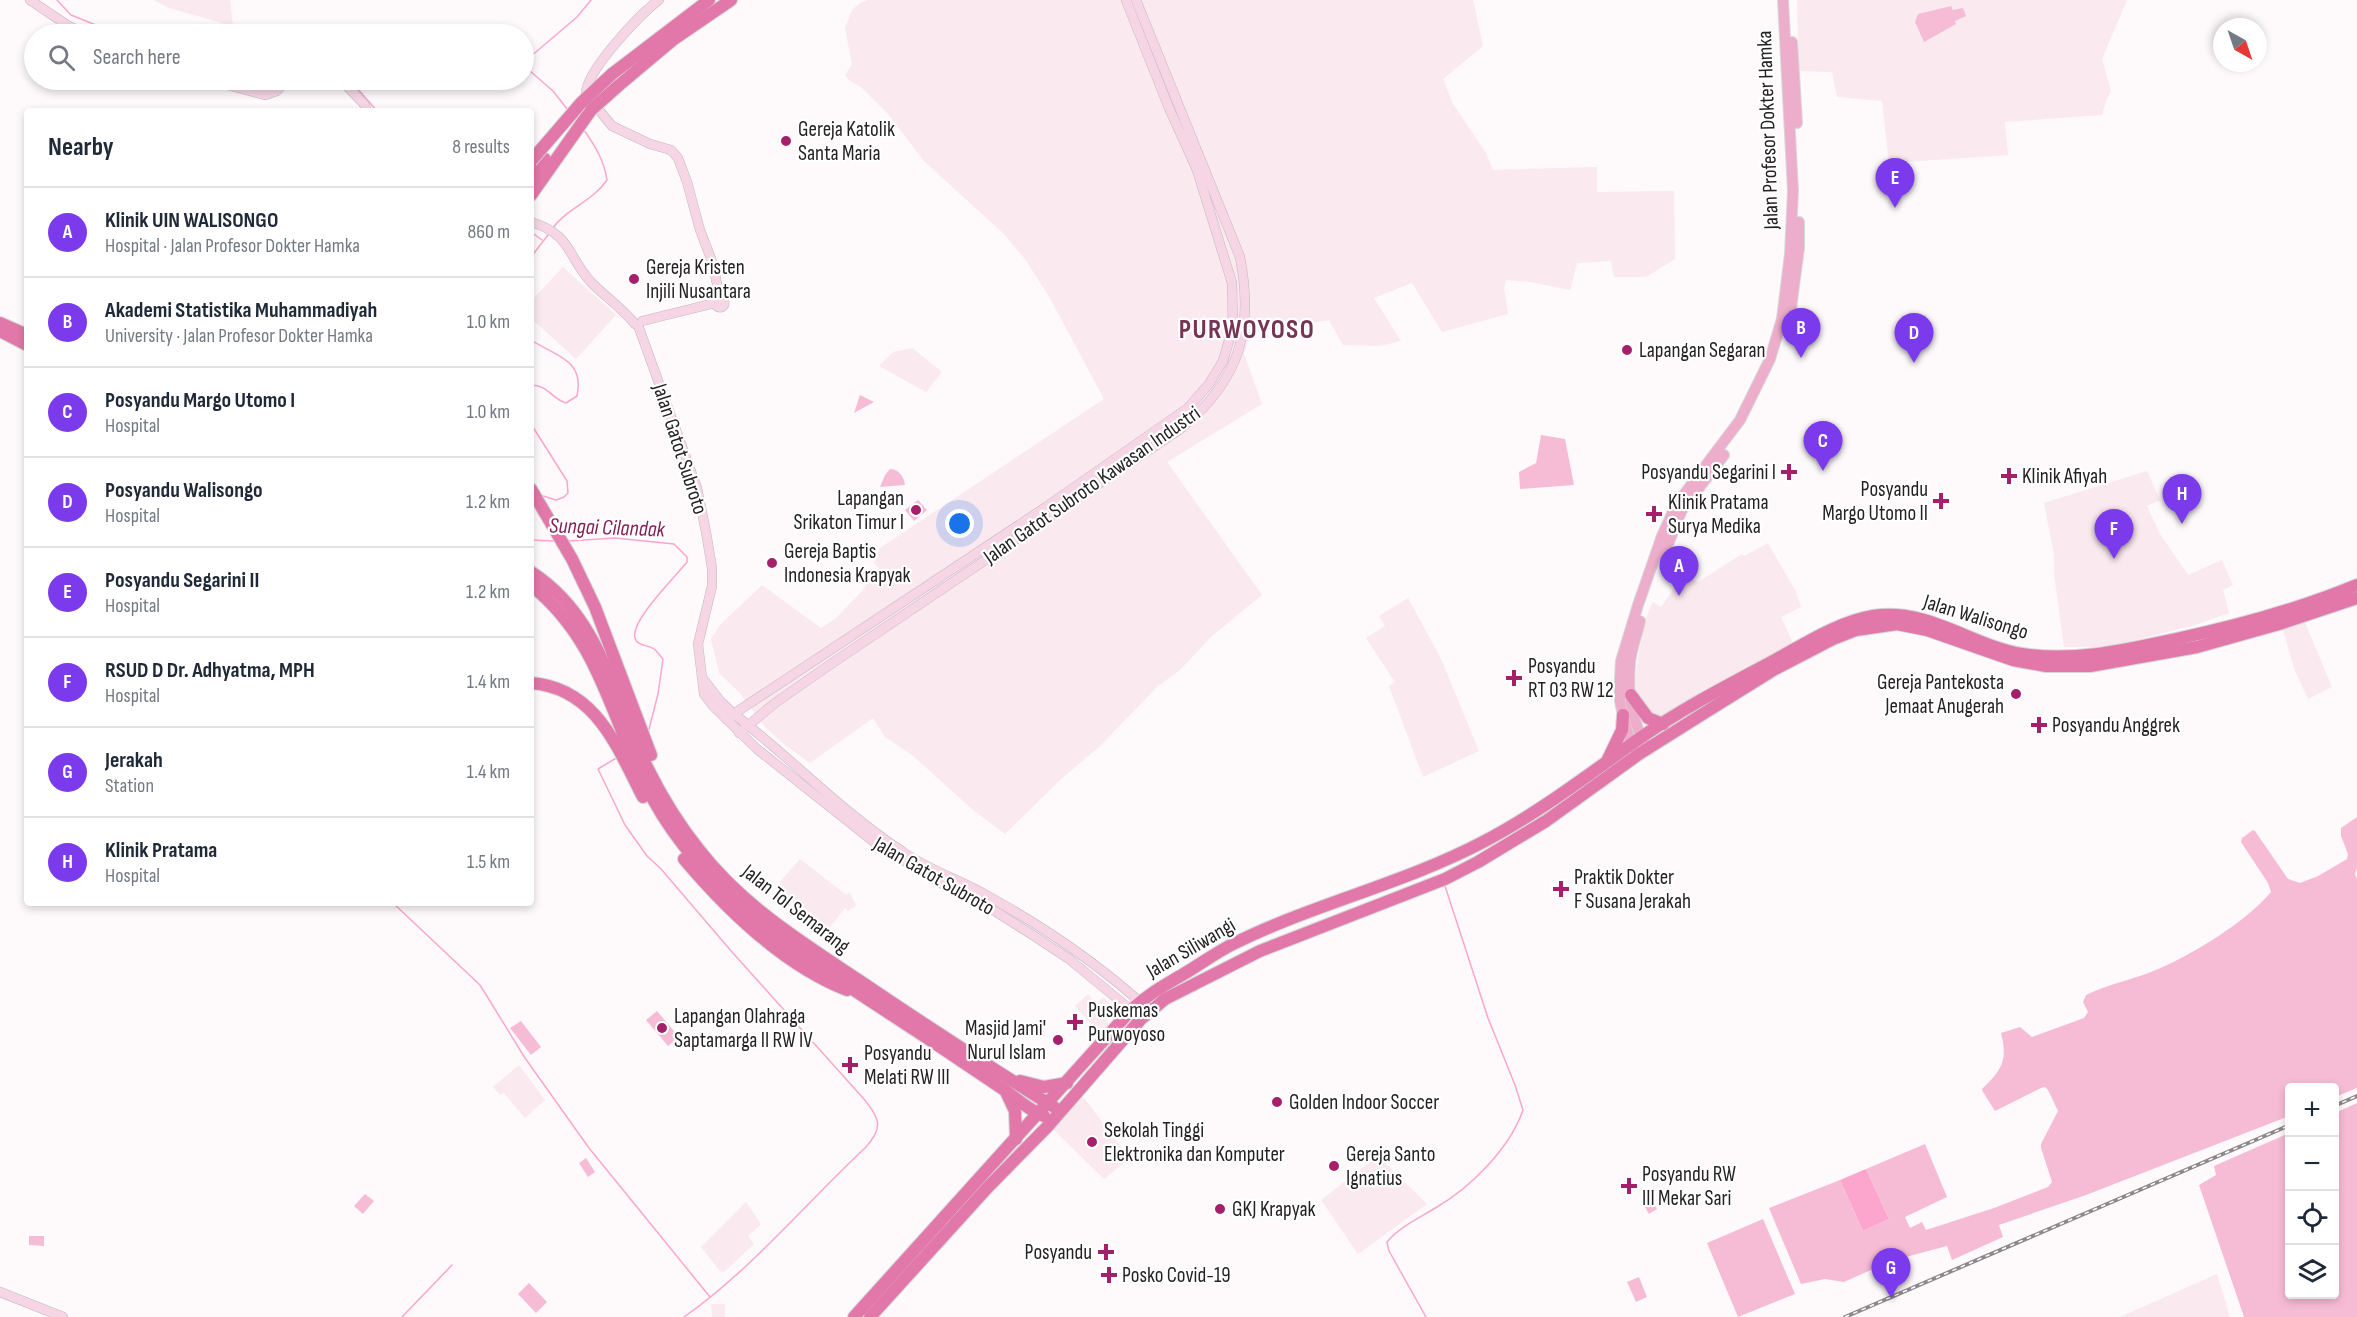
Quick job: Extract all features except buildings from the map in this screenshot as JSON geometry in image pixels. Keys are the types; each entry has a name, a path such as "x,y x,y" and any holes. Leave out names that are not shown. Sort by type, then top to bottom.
{"highway":[{"path":"534,158 581,104 612,74 709,0"},
{"path":"534,174 562,138 618,86 674,39 731,0"},
{"path":"534,191 591,110"},
{"path":"0,316 24,324"},
{"path":"0,323 24,333"},
{"path":"0,331 24,343"},
{"path":"534,494 572,559 595,607 627,719"},
{"name":"Jalan Tol Semarang","path":"534,574 557,592 593,639 627,719 652,799 669,826 715,881 740,905 785,941 869,999 1038,1114 1057,1116"},
{"name":"Jalan Walisongo","path":"1640,746 1663,724 1698,702 1869,617 1894,615 1934,623 2009,652 2036,656 2093,656 2206,634 2255,620 2357,585"},
{"name":"Jalan Tol Semarang","path":"534,588 559,610 587,650 627,719"},
{"name":"Jalan Walisongo","path":"1640,746 1822,640 1856,630 1897,624 1927,630 2013,660 2046,666 2090,666 2197,647 2357,598"},
{"path":"534,683 556,687 570,693 595,713 607,730 641,765"},
{"path":"1631,695 1648,718 1663,724"},
{"path":"1606,763 1622,730 1623,715"},
{"name":"Jalan Siliwangi","path":"872,1315 988,1187 1057,1116 1155,990 1235,943 1291,919 1410,875 1483,842 1530,815 1606,763 1640,746"},
{"name":"Jalan Siliwangi","path":"854,1317 1038,1114 1140,1011 1260,951 1445,879 1478,862 1546,821 1640,746"},
{"name":"Jalan Tol Semarang","path":"641,765 700,851 718,872 769,918 904,1011 1048,1104 1057,1116"},
{"path":"1002,1074 1036,1086 1067,1083"},
{"path":"1004,1090 1015,1111 1016,1139"}],"main road":[{"name":"Jalan Profesor Dokter Hamka","path":"1640,746 1632,711 1630,662 1644,605 1682,510 1739,435 1752,413 1773,370 1782,335 1793,212 1783,0"},
{"name":"Jalan Profesor Dokter Hamka","path":"1640,746 1623,715 1620,701 1622,661 1662,536 1676,505 1740,420 1782,335 1791,311 1799,248 1791,0"}],"street":[{"path":"30,0 66,24"},
{"path":"639,324 718,301 712,264 678,158 671,150 650,144 612,126 586,94 593,72 642,13 659,0"},
{"name":"Jalan Gatot Subroto Kawasan Industri","path":"730,717 1046,507 1188,408 1209,384 1223,361 1233,327 1232,283 1197,170 1169,108 1126,0"},
{"name":"Jalan Gatot Subroto Kawasan Industri","path":"739,733 775,703 1183,427 1216,394 1226,378 1236,359 1245,327 1246,299 1240,257 1136,0"},
{"path":"246,90 265,95 277,90"},
{"path":"351,90 366,108"},
{"name":"Jalan Gatot Subroto","path":"534,223 543,226 567,243 592,283 639,324 697,488 706,532 712,567 712,586 698,645 702,678 721,702 739,733 878,845 944,885 990,908 1069,959 1140,1011"},
{"name":"Jalan Gatot Subroto","path":"730,717 748,726 881,838 924,865 986,895 1083,954 1140,1011"},
{"path":"0,1292 63,1317"}],"shaded area":[{"path":"154,0 230,0 233,24 226,24 169,8"},
{"path":"867,0 1473,0 1483,46 1443,79 1453,104 1486,153 1493,170 1597,167 1597,192 1674,191 1675,259 1646,277 1614,277 1611,261 1577,263 1570,290 1506,280 1504,288 1508,314 1442,332 1412,283 1374,298 1401,341 1380,346 1343,345 1329,320 1251,333 1244,354 1262,404 1167,462 1262,595 1212,636 1180,670 1158,686 1100,746 1060,780 1005,834 972,809 912,755 885,737 873,718 810,763 781,742 764,726 740,693 719,673 711,639 720,625 762,585 821,628 835,619 863,590 867,582 880,573 874,563 880,548 1104,399 1051,300 1025,259 1004,234 924,161 888,114 861,87 845,75 852,64 845,28 852,10"},
{"path":"1797,0 2127,0 2102,59 2111,91 2102,115 2005,122 2008,155 1889,163 1882,101 1837,97 1832,72 1799,71"},
{"path":"1951,6 1953,10 1963,8 1966,16 1924,42 1915,22 1918,14"},
{"path":"563,267 616,315 576,359 534,321 534,298"},
{"path":"912,348 942,372 926,392 879,366 893,352"},
{"path":"860,395 874,402 854,413"},
{"path":"1541,435 1565,439 1574,485 1520,489 1519,472 1536,463"},
{"path":"890,469 900,474 905,485 880,487"},
{"path":"2147,471 2160,500 2147,506 2160,534 2188,575 2222,560 2233,585 2223,590 2229,613 2195,625 2108,647 2064,647 2054,573 2054,554 2044,503"},
{"name":"Lapangan Srikaton Timur I","path":"918,500 927,510 914,521 905,510"},
{"path":"1768,543 1795,590 1801,607 1781,617 1794,645 1671,712 1660,716 1651,713 1637,695 1635,677 1644,622 1653,602 1661,607 1676,586 1686,577 1698,582 1742,554 1744,556"},
{"path":"1408,598 1441,659 1479,751 1423,777 1389,686 1395,682 1366,638 1385,626 1379,616"},
{"path":"2304,620 2332,687 2308,699 2295,671 2282,627"},
{"path":"2357,817 2355,874 2357,879 2357,1088 2339,1095 2339,1083 2285,1083 2285,1118 2086,1195 1999,1225 2003,1237 1952,1260 1947,1246 1891,1261 1844,1282 1825,1279 1801,1284 1769,1208 1840,1180 1863,1231 1889,1219 1866,1169 1925,1144 1947,1197 1905,1217 1910,1228 1922,1222 1926,1230 1994,1208 2048,1187 2052,1182 2041,1144 2058,1111 2048,1090 2045,1087 2041,1088 1995,1111 1982,1089 2002,1064 2004,1050 2001,1033 2020,1027 2032,1037 2084,1018 2088,1012 2083,1002 2086,995 2166,966 2216,938 2247,915 2271,892 2268,883 2241,842 2242,838 2253,830 2288,879 2300,883 2318,876 2347,859 2348,854 2341,836 2341,828"},
{"path":"800,859 845,894 850,893 856,906 848,911 845,908 826,932 780,887 780,882"},
{"path":"1088,994 1096,1004 1104,997 1117,1012 1106,1021 1109,1025 1100,1033 1075,1006"},
{"name":"Lapangan Olahraga Saptamarga II RW IV","path":"657,1011 679,1037 668,1046 646,1020"},
{"path":"521,1021 541,1047 531,1055 510,1028"},
{"path":"519,1065 545,1100 525,1118 504,1093 500,1095 493,1087"},
{"name":"Sekolah Tinggi Elektronika dan Komputer","path":"1080,1093 1130,1158 1104,1179 1050,1126"},
{"path":"2357,1103 2357,1317 2244,1317 2199,1185 2216,1175 2214,1166 2285,1135 2285,1299 2339,1299 2339,1111"},
{"path":"1378,1156 1427,1204 1358,1254 1321,1200"},
{"path":"586,1158 595,1172 588,1177 579,1163"},
{"path":"1866,1169 1889,1219 1863,1231 1840,1180"},
{"path":"365,1194 374,1201 363,1214 354,1206"},
{"path":"1649,1195 1657,1209 1649,1214 1641,1200"},
{"path":"746,1202 761,1224 748,1236 754,1244 724,1272 720,1271 701,1247"},
{"path":"1763,1219 1795,1294 1738,1317 1707,1243"},
{"path":"29,1236 44,1236 44,1246 29,1245"},
{"path":"2217,1274 2230,1317 2120,1317"},
{"path":"1639,1277 1647,1297 1636,1302 1627,1282"},
{"path":"529,1283 547,1302 536,1313 518,1294"},
{"path":"711,1304 725,1304 725,1317 712,1317"}],"waterway":[{"path":"57,0 71,15 93,24"},
{"name":"Sungai Cilandak","path":"534,54 577,17 591,0"},
{"name":"Sungai Cilandak","path":"534,74 553,91 568,110"},
{"path":"359,90 374,108"},
{"name":"Sungai Cilandak","path":"552,229 565,215 595,194 607,180 599,154 584,130"},
{"path":"534,234 542,240"},
{"name":"Sungai Cilandak","path":"534,253 548,235"},
{"name":"Sungai Cilandak","path":"534,342 566,360 572,366 577,374 577,396 566,403 542,387 534,386"},
{"name":"Sungai Cilandak","path":"534,429 567,481 568,493 564,497 556,500 540,495"},
{"name":"Sungai Cilandak","path":"568,541 615,538 674,544 687,557 687,562 646,610 635,630 638,643 654,649 663,659 658,694 648,733"},
{"name":"Sungai Cilandak","path":"534,540 554,541"},
{"path":"618,757 598,769 625,825 647,856 863,1098 873,1111 878,1123 875,1135 865,1148 755,1258 709,1299 684,1317"},
{"path":"1426,1317 1389,1251 1387,1242 1404,1227 1450,1199 1476,1178 1509,1138 1523,1110 1488,1018 1445,886"},
{"path":"396,906 480,985 525,1058 589,1148 710,1297"},
{"path":"402,1317 452,1265"}],"railway":[{"path":"2339,1104 2357,1096"},
{"path":"1845,1317 2285,1127"}],"place":[{"name":"Gereja Katolik Santa Maria","path":"786,141"},
{"name":"Posyandu Segarini II","path":"1895,208"},
{"name":"Gereja Kristen Injili Nusantara","path":"634,279"},
{"name":"Lapangan Segaran","path":"1627,350"},
{"name":"Akademi Statistika Muhammadiyah","path":"1801,358"},
{"name":"Posyandu Walisongo","path":"1914,363"},
{"name":"Posyandu Margo Utomo I","path":"1823,471"},
{"name":"Posyandu Segarini I","path":"1789,472"},
{"name":"Klinik Afiyah","path":"2009,476"},
{"name":"Posyandu Margo Utomo II","path":"1941,501"},
{"name":"Lapangan Srikaton Timur I","path":"916,510"},
{"name":"Klinik Pratama Surya Medika","path":"1654,514"},
{"name":"Klinik Pratama","path":"2182,524"},
{"name":"RSUD D Dr. Adhyatma, MPH","path":"2114,559"},
{"name":"Gereja Baptis Indonesia Krapyak","path":"772,563"},
{"name":"Klinik UIN WALISONGO","path":"1679,596"},
{"name":"Posyandu RT 03 RW 12","path":"1514,678"},
{"name":"Gereja Pantekosta Jemaat Anugerah","path":"2016,694"},
{"name":"Posyandu Anggrek","path":"2039,725"},
{"name":"Praktik Dokter F Susana Jerakah","path":"1561,889"},
{"name":"Puskemas Purwoyoso","path":"1075,1022"},
{"name":"Lapangan Olahraga Saptamarga II RW IV","path":"662,1028"},
{"name":"Masjid Jami' Nurul Islam","path":"1058,1040"},
{"name":"Posyandu Melati RW III","path":"850,1065"},
{"name":"Golden Indoor Soccer","path":"1277,1102"},
{"name":"Sekolah Tinggi Elektronika dan Komputer","path":"1092,1142"},
{"name":"Gereja Santo Ignatius","path":"1334,1166"},
{"name":"Posyandu RW III Mekar Sari","path":"1629,1186"},
{"name":"GKJ Krapyak","path":"1220,1209"},
{"name":"Posyandu","path":"1106,1252"},
{"name":"Posko Covid-19","path":"1109,1275"},
{"name":"Jerakah","path":"1891,1298"}],"district":[{"name":"PURWOYOSO","path":"1247,330"}]}
